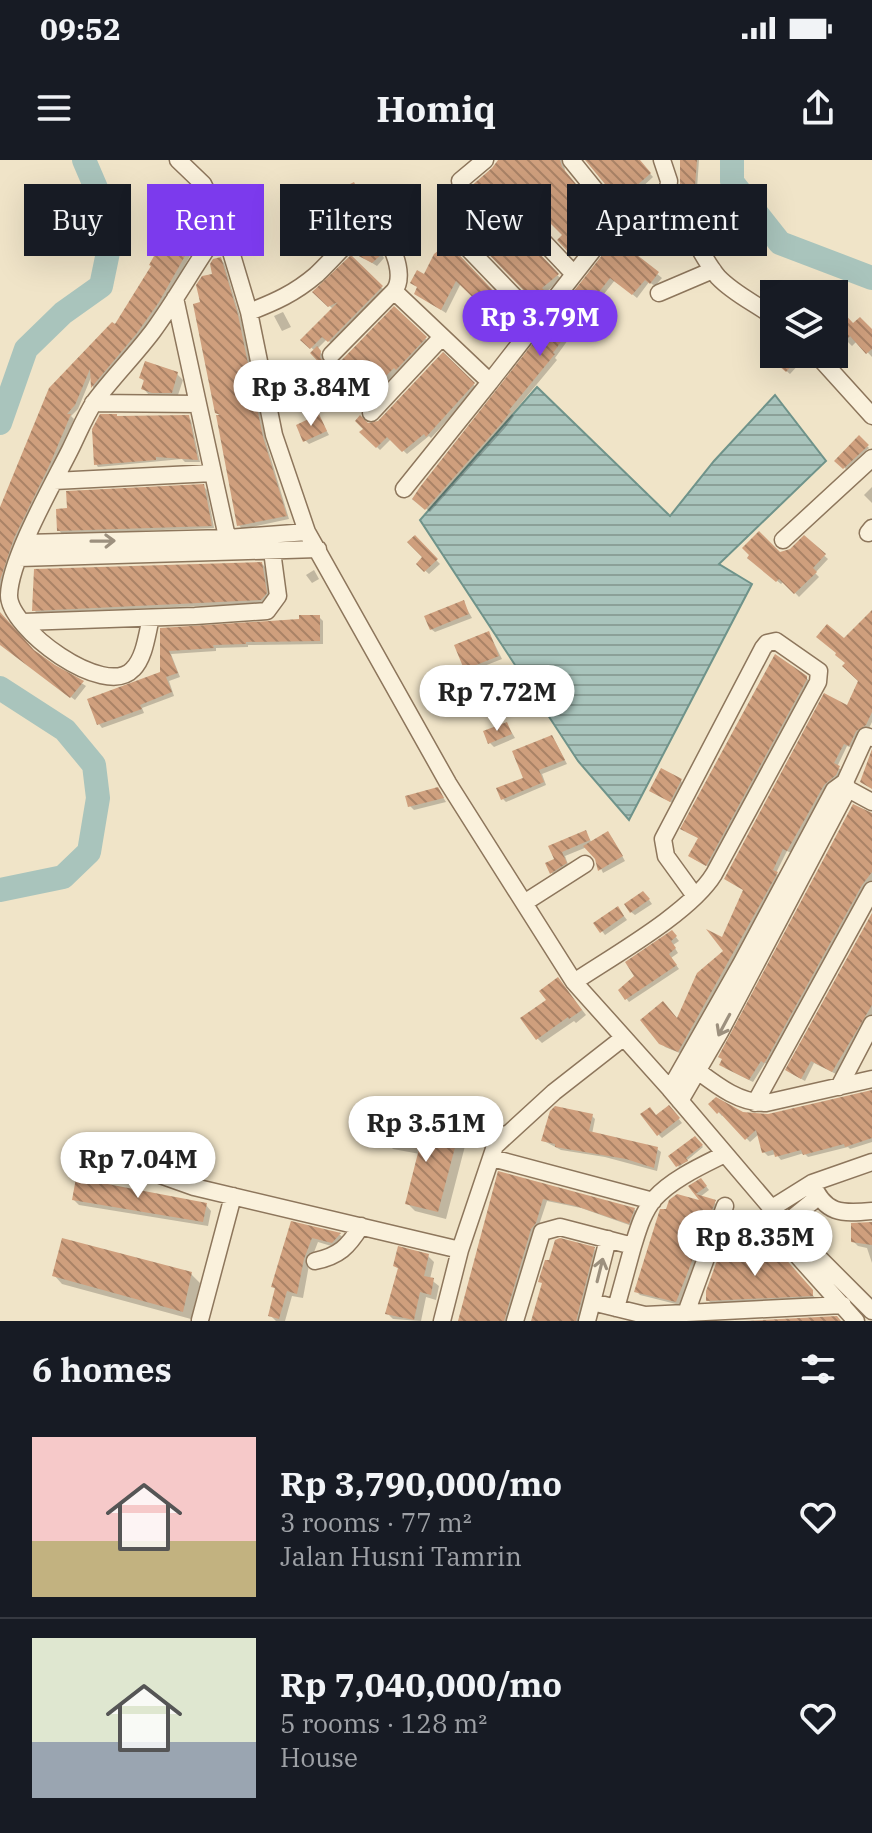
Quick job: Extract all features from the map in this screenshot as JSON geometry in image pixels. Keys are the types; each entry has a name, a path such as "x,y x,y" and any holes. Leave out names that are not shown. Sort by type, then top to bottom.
{"street":[{"path":"178,160 203,184"},
{"path":"460,181 485,160"},
{"path":"571,160 590,184"},
{"path":"662,160 669,184"},
{"path":"249,312 294,293 344,249 368,222 377,226 396,259 400,280 394,291 331,355"},
{"path":"551,250 573,273"},
{"path":"151,618 140,660 132,671 110,679 89,672 39,641 10,607 10,585 22,551 93,403 153,330 200,256"},
{"path":"232,256 249,312 274,435 288,484 307,532 430,753 574,982 785,1224 872,1311"},
{"path":"475,256 538,321"},
{"path":"404,489 587,256"},
{"path":"704,256 731,290 760,308"},
{"path":"659,293 713,270"},
{"path":"394,291 490,382"},
{"path":"175,298 229,545"},
{"path":"371,413 441,338"},
{"path":"829,368 872,416"},
{"path":"93,403 198,404"},
{"path":"783,540 872,458"},
{"path":"54,481 213,473"},
{"path":"22,551 229,545 307,532"},
{"path":"229,545 272,551 318,549"},
{"path":"23,622 267,611 278,596 272,551"},
{"path":"574,982 674,914 695,896 714,874 818,682 819,671 776,641 767,643 763,648 663,839 666,856 695,896"},
{"path":"675,1095 870,732"},
{"path":"843,787 872,802"},
{"path":"524,903 585,864"},
{"path":"755,1103 870,897"},
{"path":"839,1087 872,1024"},
{"path":"442,1321 460,1250 495,1146 554,1092 623,1038"},
{"path":"691,1067 735,1096 755,1103 872,1079"},
{"path":"389,1116 447,1123 505,1135"},
{"path":"616,1308 633,1246 653,1201 686,1174 725,1154"},
{"path":"492,1158 653,1201"},
{"path":"772,1208 872,1162"},
{"path":"132,1165 194,1187 460,1250"},
{"path":"815,1190 823,1203 841,1212 872,1211"},
{"path":"785,1224 815,1190"},
{"path":"200,1320 233,1196"},
{"path":"686,1313 725,1206"},
{"path":"315,1261 334,1257 348,1247 361,1226"},
{"path":"515,1321 542,1232 560,1227 633,1246"},
{"path":"587,1321 608,1239"},
{"path":"713,1239 787,1244 856,1321"},
{"path":"592,1302 645,1315 686,1313 706,1316 843,1305"}],"water":[{"path":"537,387 670,516 714,461 775,395 826,461 719,564 752,584 629,820 578,761 420,520"}],"building":[{"path":"498,160 560,160 576,184 567,184 567,251 557,240 562,235 551,224 551,184 474,184"},
{"path":"585,160 640,160 651,173 638,184 605,184"},
{"path":"680,160 697,160 695,184 680,184"},
{"path":"437,252 437,256 460,256 523,322 510,338 499,327 501,325 456,281 441,310 414,294 417,287 410,283 417,270 424,274"},
{"path":"154,256 185,256 137,333 91,388 90,369 75,405 67,414 71,414 50,464 14,538 0,580 0,507 49,388 112,322 115,324"},
{"path":"350,256 383,286 328,342 322,337 310,349 300,340 338,302 328,307 312,292"},
{"path":"359,256 380,256 372,263"},
{"path":"490,256 542,256 559,274 542,288 546,292 535,302"},
{"path":"601,256 638,256 659,272 650,284 645,280 632,295 610,278 501,424 425,510 412,499"},
{"path":"221,257 238,315 263,437 287,516 237,526 216,415 220,415 215,413 193,304 200,302 196,285 202,276 212,274 210,264 213,259"},
{"path":"394,306 427,337 396,370 394,368 357,404 326,376 329,373 310,353 317,346 324,363 337,365"},
{"path":"860,317 872,329 872,349 866,354 850,336 848,338 848,318 853,323"},
{"path":"443,352 475,383 426,437 424,434 402,452 387,437 376,448 359,432 363,429 355,421 360,415 368,423 378,421"},
{"path":"145,361 178,372 172,393 152,393 141,389 144,380 139,378"},
{"path":"100,414 189,415 198,460 156,457 156,460 94,465 92,429"},
{"path":"319,414 327,431 303,442 296,425"},
{"path":"859,435 869,445 843,469 834,461"},
{"path":"204,484 212,526 57,531 56,509 67,508 66,491"},
{"path":"759,531 780,552 790,549 804,535 826,554 813,568 817,572 794,594 779,579 776,582 747,558 749,555 742,548"},
{"path":"415,535 438,559 424,572 416,564 422,557 407,542"},
{"path":"262,562 267,593 261,600 32,611 34,569"},
{"path":"464,600 469,614 430,630 424,616"},
{"path":"872,610 872,712 866,725 856,731 849,746 844,744 834,763 840,766 836,775 824,785 787,851 783,849 773,870 778,872 678,1052 659,1044 640,1020 663,1001 677,1018 697,973 723,951 706,929 722,937 743,890 724,879 824,693 847,705 858,681 842,666 845,663 836,653 816,637 827,624 844,638"},
{"path":"0,612 34,650 84,681 70,698 0,645"},
{"path":"299,615 320,615 320,641 246,642 169,651 178,673 166,677 172,692 140,705 142,709 97,725 87,699 160,672 160,628 299,619"},
{"path":"489,631 499,656 476,665 484,685 451,698 444,683 466,674 454,645"},
{"path":"775,654 807,679 706,866 688,856 698,838 680,829"},
{"path":"507,722 512,734 488,744 483,731"},
{"path":"552,735 565,760 539,770 544,782 501,800 496,788 523,778 512,751"},
{"path":"872,749 872,789 860,782"},
{"path":"661,768 682,779 670,802 649,791"},
{"path":"438,787 444,798 408,807 405,796"},
{"path":"853,804 872,813 872,872 766,1060 764,1063 761,1061 749,1080 719,1065 722,1059 718,1057"},
{"path":"586,830 590,840 562,852 567,863 550,874 545,863 554,859 548,846"},
{"path":"608,831 623,856 598,871 595,859 583,846"},
{"path":"643,891 650,899 630,913 624,904"},
{"path":"618,906 624,916 600,933 593,923"},
{"path":"872,913 872,1005 832,1072 811,1061 801,1079 785,1070"},
{"path":"672,930 677,936 671,941 676,948 669,954 677,965 625,1000 618,990 634,976 625,962"},
{"path":"558,977 582,1010 536,1040 520,1018 546,1000 539,991"},
{"path":"872,1090 872,1138 803,1155 801,1150 775,1157 773,1150 762,1153 756,1130 745,1140 708,1104 716,1097 743,1112 768,1114"},
{"path":"669,1105 680,1118 657,1136 640,1114 650,1107 656,1115"},
{"path":"555,1106 593,1114 589,1131 658,1147 654,1168 626,1159 555,1147 555,1144 541,1141 550,1111"},
{"path":"386,1126 458,1136 438,1212 405,1204 419,1149 383,1141"},
{"path":"695,1136 703,1145 686,1158 688,1161 676,1167 668,1156"},
{"path":"498,1171 635,1208 629,1224 576,1206 543,1199 504,1321 458,1321"},
{"path":"76,1178 207,1203 203,1222 72,1200"},
{"path":"701,1178 707,1186 696,1194 716,1200 676,1302 634,1292 660,1209 666,1209 669,1200 677,1194 699,1200 688,1186"},
{"path":"291,1221 341,1233 332,1243 312,1238 297,1294 287,1291 279,1319 268,1316 275,1288 271,1287"},
{"path":"872,1222 872,1245 851,1242 851,1223"},
{"path":"62,1238 192,1272 183,1312 52,1276"},
{"path":"560,1238 595,1247 576,1321 531,1321 545,1260 549,1260 555,1240"},
{"path":"398,1246 429,1254 424,1276 434,1278 431,1295 420,1292 414,1320 385,1314 398,1268 393,1266"},
{"path":"719,1255 782,1255 813,1290 813,1296 706,1301 706,1291"},
{"path":"837,1316 841,1321 745,1321"}],"waterway":[{"path":"0,423 26,349 63,313 101,286 111,238 99,195 84,160"},
{"path":"732,160 732,182 780,243 872,278"},
{"path":"0,688 65,730 94,765 98,798 89,852 63,877 0,890"}]}
